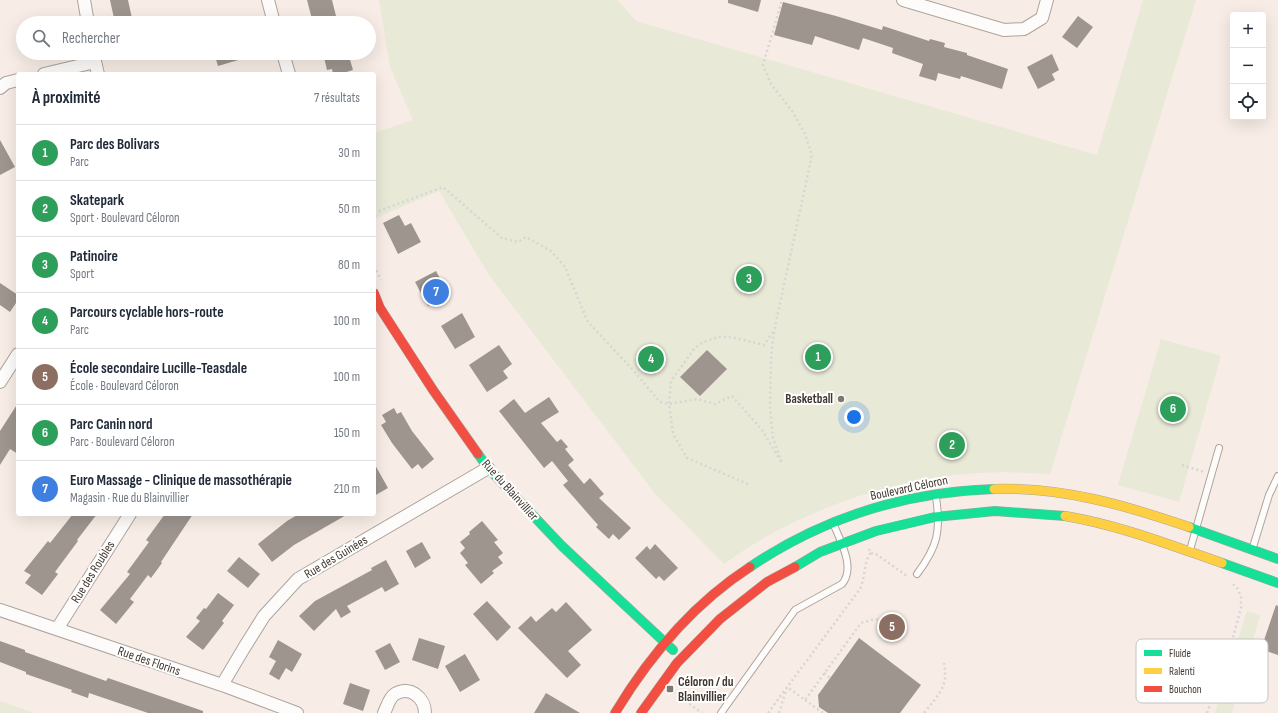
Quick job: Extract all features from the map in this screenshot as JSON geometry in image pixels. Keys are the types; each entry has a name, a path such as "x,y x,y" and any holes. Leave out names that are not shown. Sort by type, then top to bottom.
{"street":[{"path":"84,0 87,16"},
{"path":"268,0 272,16"},
{"path":"903,0 1004,30 1024,29 1042,18 1047,0"},
{"path":"50,72 88,60"},
{"path":"94,60 98,72"},
{"path":"285,60 288,72"},
{"path":"0,88 6,83 16,80"},
{"name":"Rue du Blainvillier","path":"377,310 488,468 562,546 681,658"},
{"path":"0,382 16,357"},
{"name":"Rue des Guinées","path":"222,685 264,616 298,579 488,468"},
{"name":"Boulevard Céloron","path":"615,713 641,673 677,628 695,610 734,578 776,550 810,532 832,522 889,503 935,493 969,490 1003,489 1063,493 1096,498 1124,506 1196,529 1278,559"},
{"path":"641,713 681,658 710,627 750,594 785,571 821,551 864,534 897,524 939,516 994,512 1023,512 1056,515 1107,525 1189,551 1278,583"},
{"name":"Rue des Roubles","path":"57,629 129,516"},
{"name":"Rue des Florins","path":"0,610 222,685 297,713"},
{"path":"384,713 391,698 395,694 407,691 413,692 422,700 425,706 425,713"}],"lane":[{"path":"1189,551 1219,448"},
{"path":"1252,549 1269,495 1278,476"},
{"path":"917,574 933,550 939,516 935,493"},
{"path":"721,713 795,610 842,584 848,575 848,568 841,543 832,522"}],"path":[{"path":"782,0 763,65 771,84 792,111 805,134 812,155 774,331 771,359 770,406 773,438 783,466"},
{"path":"376,212 443,187 502,238 518,242 526,237 551,251 565,267 588,322 634,371 660,402 670,404 697,399 715,404 732,396 762,430 782,463"},
{"path":"376,270 384,285"},
{"path":"748,484 687,458 673,434 670,404 671,381 694,350 703,342 718,337 731,337 764,345 774,331"},
{"path":"1182,465 1195,469"},
{"path":"1185,471 1186,466"},
{"path":"869,548 871,553"},
{"path":"871,553 876,554 913,580"},
{"path":"768,713 860,589 863,582 868,556 871,553"},
{"path":"1230,582 1239,591 1242,600 1233,639"},
{"path":"805,700 861,623 883,619"},
{"path":"924,713 944,685 946,673 944,663"},
{"path":"824,674 830,678"},
{"path":"670,698 677,688"},
{"path":"787,688 823,713"},
{"path":"779,713 787,688"},
{"path":"670,689 702,713"},
{"path":"1207,713 1211,703"}],"green space":[{"path":"379,0 617,0 636,21 1097,155 1143,0 1196,0 1050,474 1004,472 977,473 919,480 891,487 835,504 809,515 748,547 724,564 656,495 489,275 439,191 376,218 376,132 413,120 390,67"},
{"path":"1161,339 1221,356 1179,502 1118,485"},
{"path":"1247,611 1260,615 1253,639 1238,639"},
{"path":"0,701 34,713 0,713"},
{"path":"1218,703 1235,703 1232,713 1215,713"}],"building":[{"path":"110,0 128,0 131,16 113,16"},
{"path":"307,0 332,0 336,16 311,16"},
{"path":"728,0 761,0 758,12 728,3"},
{"path":"783,2 882,30 883,26 929,41 930,39 945,43 944,47 967,53 967,55 1008,69 1002,89 961,76 960,79 938,73 936,81 919,76 923,64 892,53 893,48 863,38 859,50 815,36 812,45 774,35"},
{"path":"1078,16 1093,27 1077,48 1062,37"},
{"path":"1052,54 1059,70 1052,74 1055,80 1038,89 1027,67"},
{"path":"216,60 238,60 218,66"},
{"path":"325,60 350,60 353,70 346,72 333,72 332,69 327,70"},
{"path":"0,140 15,167 0,175"},
{"path":"399,215 405,226 411,223 421,242 398,254 383,223"},
{"path":"436,271 445,288 434,294 438,301 428,306 415,282"},
{"path":"0,283 16,294 16,303 10,312 0,305"},
{"path":"462,313 475,337 455,349 441,326"},
{"path":"499,345 512,364 503,371 508,378 487,392 469,365"},
{"path":"707,350 727,369 700,396 680,377"},
{"path":"549,397 559,412 541,423 557,442 561,439 568,447 565,449 574,460 568,465 584,484 590,478 604,494 599,498 631,528 619,540 613,534 609,539 596,527 598,525 563,485 568,481 552,461 544,468 499,411 514,399 525,413"},
{"path":"16,406 16,453 10,449 0,465 0,431"},
{"path":"394,408 397,414 401,412 412,431 434,459 422,469 418,464 412,469 392,443 381,425 386,422 382,415"},
{"path":"376,467 388,488 376,495"},
{"path":"71,516 95,516 55,572 58,574 42,595 25,583 31,575 24,571 48,541 50,543"},
{"path":"164,516 192,516 151,578 148,575 130,599 134,602 116,624 100,610 130,574 127,572 149,542 146,540"},
{"path":"296,516 345,516 294,545 272,562 258,544"},
{"path":"482,521 498,540 494,542 503,553 498,557 503,563 492,571 494,573 481,584 465,565 468,563 460,553 465,548 460,542"},
{"path":"422,542 431,558 415,568 406,551"},
{"path":"655,544 678,568 664,581 659,576 656,579 635,558 647,546 650,550"},
{"path":"239,557 260,574 248,588 227,571"},
{"path":"386,560 399,584 385,592 382,587 347,606 351,612 341,618 336,609 314,631 299,616 315,601 372,570 371,568"},
{"path":"218,593 234,605 222,621 224,623 203,650 186,637 200,621 196,618 204,608 206,609"},
{"path":"487,601 511,627 497,641 473,614"},
{"path":"566,602 592,630 568,651 581,665 567,678 518,628 531,616 536,622 552,608 556,612"},
{"path":"1276,605 1278,606 1278,655 1268,651 1268,639 1264,639"},
{"path":"419,638 445,646 438,669 412,660"},
{"path":"859,638 921,685 900,713 828,713 819,707 818,695"},
{"path":"278,640 302,654 292,672 286,668 279,680 269,674 276,661 269,657"},
{"path":"0,641 25,650 25,652 106,681 108,678 203,711 203,713 148,713 89,693 88,698 71,692 72,690 26,674 26,672 0,662"},
{"path":"390,643 400,662 385,670 375,651"},
{"path":"465,654 480,680 460,692 445,666"},
{"path":"350,683 370,690 363,711 343,704"},
{"path":"546,693 580,713 534,713"}],"traffic: fast":[{"path":"478,454 488,468 562,546 673,650"},
{"path":"750,567 778,549 807,534 866,510 929,495 994,489"},
{"path":"795,567 820,552 876,531 935,517 995,511 1065,516"},
{"path":"1189,527 1278,559"},
{"path":"1222,563 1278,583"}],"traffic: slow":[{"path":"994,489 1020,489 1069,494 1117,505 1189,527"},
{"path":"1065,516 1125,530 1222,563"}],"traffic: jam":[{"path":"376,298 380,308 433,390 478,454"},
{"path":"615,713 643,671 674,632 710,597 750,567"},
{"path":"641,713 677,663 720,619 767,582 795,567"}],"place":[{"name":"Patinoire","path":"749,279"},
{"name":"Euro Massage - Clinique de massothérapie","path":"436,292"},
{"name":"Parc des Bolivars","path":"818,357"},
{"name":"Parcours cyclable hors-route","path":"651,359"},
{"name":"Basketball","path":"841,399"},
{"name":"Parc Canin nord","path":"1173,409"},
{"name":"Skatepark","path":"952,445"},
{"name":"École secondaire Lucille-Teasdale","path":"892,627"},
{"name":"Céloron / du Blainvillier","path":"670,689"}]}
